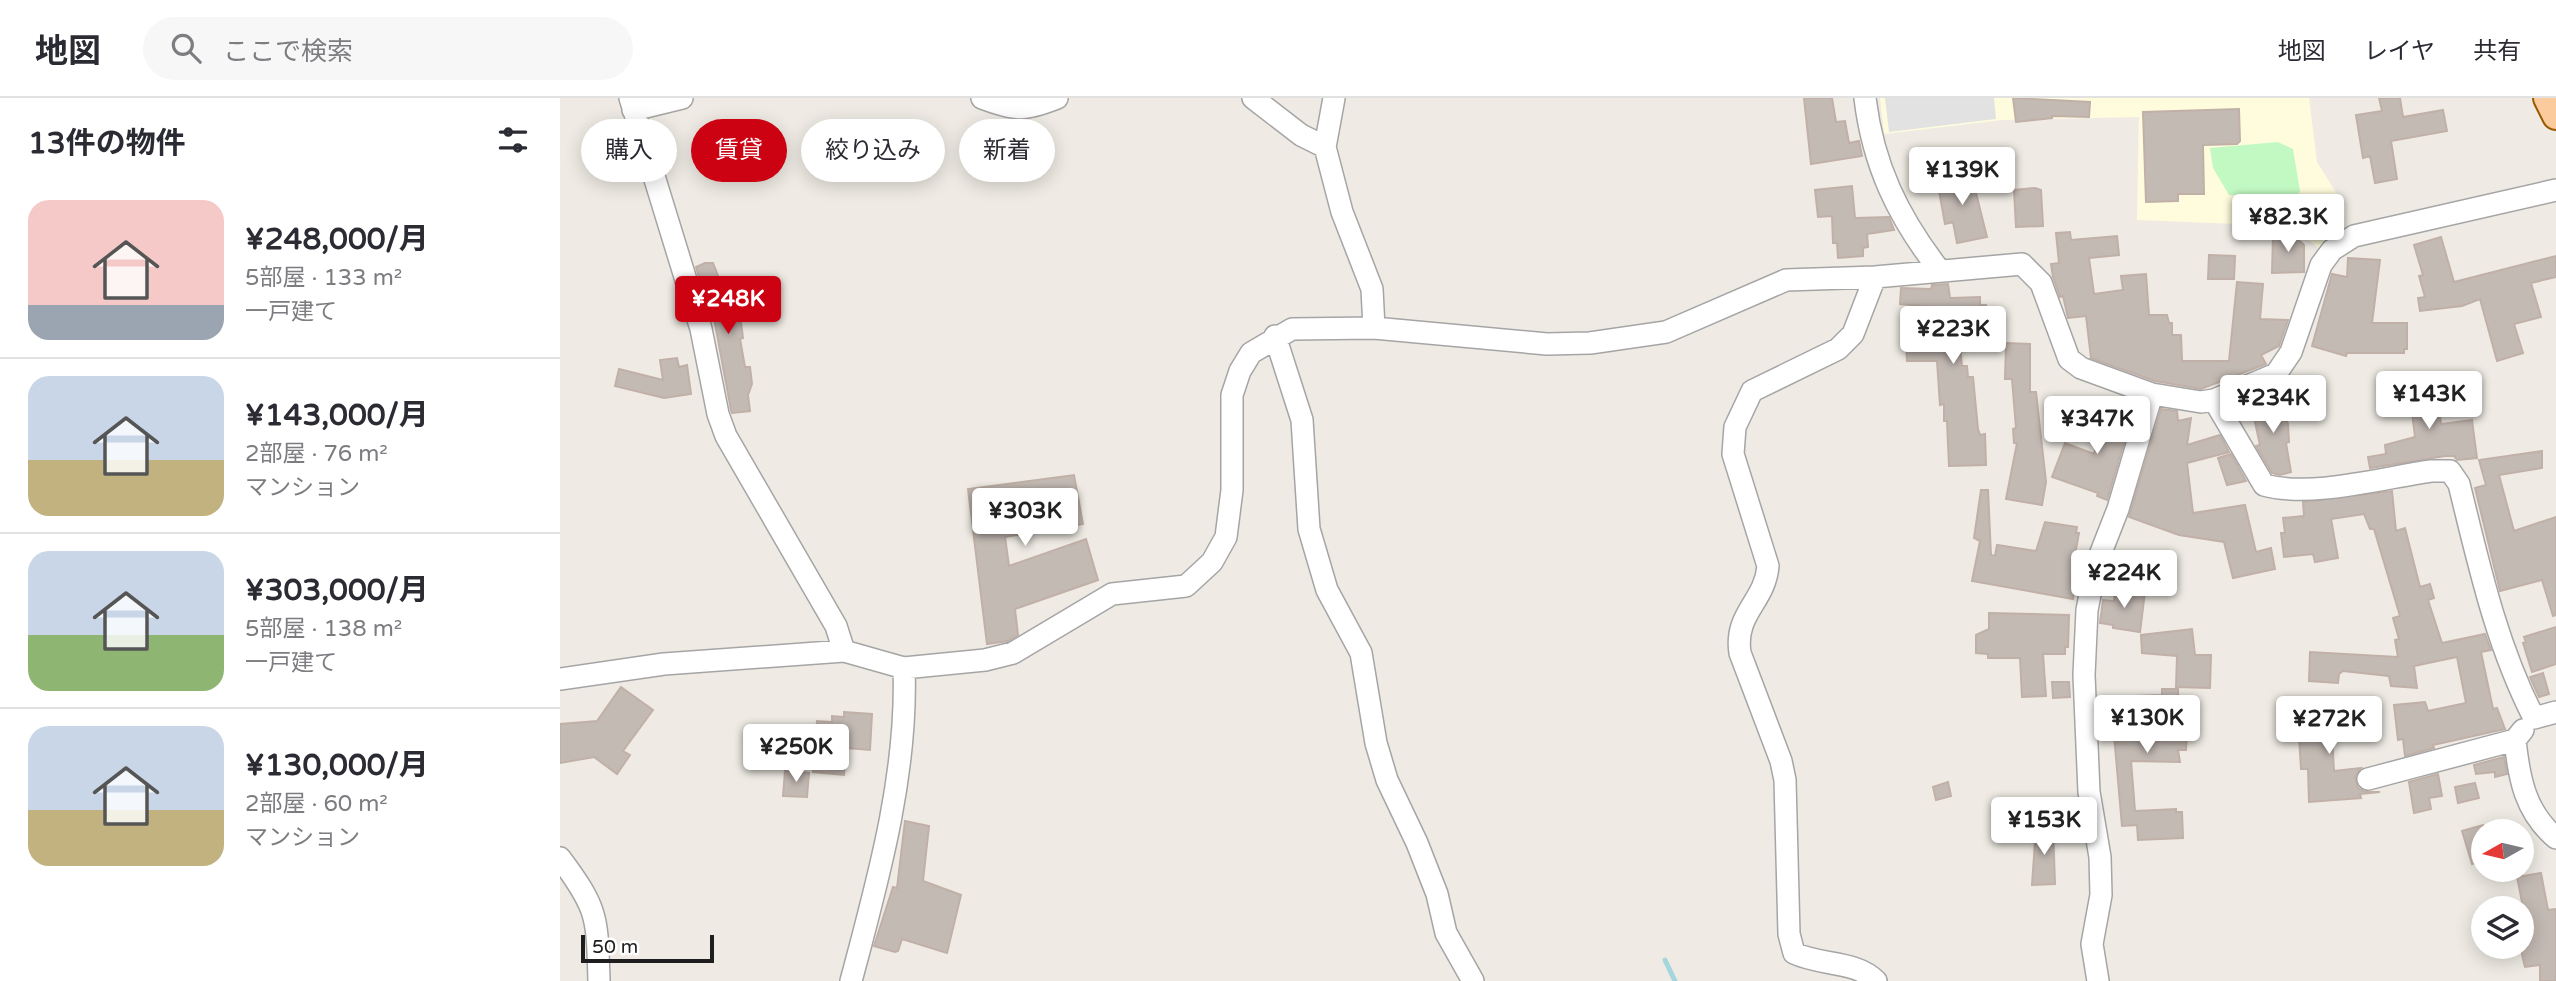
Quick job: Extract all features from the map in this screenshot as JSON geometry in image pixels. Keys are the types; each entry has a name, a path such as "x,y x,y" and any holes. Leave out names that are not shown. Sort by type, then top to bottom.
{"main road":[{"path":"2547,98 2556,116"}],"street":[{"path":"682,98 632,104 701,329 718,414 726,436 836,626 844,651"},
{"path":"982,98 1011,110 1030,109 1058,98"},
{"path":"1253,98 1301,135 1325,147"},
{"path":"1334,98 1325,147 1331,178 1372,289 1374,328"},
{"path":"1864,98 1870,140 1882,176 1920,246 1940,271"},
{"path":"560,679 664,664 844,651 904,668 985,660 1013,653 1112,594 1186,586 1212,562 1226,537 1232,490 1232,396 1240,371 1251,353 1275,336 1292,329 1311,326 1374,328 1547,344 1590,344 1666,332 1786,280 1875,277 2022,264 2041,283 2069,359 2081,368 2152,394 2201,402 2214,400 2276,374 2291,352 2321,265 2332,250 2354,236 2556,190"},
{"path":"1875,277 1853,334 1838,349 1752,391 1735,426 1733,454 1768,566 1767,583 1742,619 1737,635 1740,653 1781,761 1785,780 1789,934 1794,953 1808,960 1865,970 1877,981"},
{"path":"1275,336 1302,420 1309,529 1327,590 1361,653 1376,743 1387,780 1418,843 1437,894 1446,933 1473,981"},
{"path":"2098,981 2092,944 2101,882 2100,857 2089,792 2084,674 2087,610 2096,565 2118,509 2152,394"},
{"path":"2214,400 2264,485 2283,490 2310,489 2431,471 2449,471 2459,484 2492,617 2516,683 2534,718"},
{"path":"851,981 886,848 905,697 904,668"},
{"path":"2368,779 2515,740 2534,718 2556,712"},
{"path":"2515,740 2518,771 2526,801 2540,825 2556,838"},
{"path":"560,858 592,904 597,923 599,981"}],"shaded area":[{"path":"1880,98 2309,98 2317,162 2345,207 2344,232 2321,250 2291,226 2137,220 2139,117 2002,120 1884,134"},
{"path":"1885,98 1994,98 1996,119 1889,132"}],"green space":[{"path":"2278,142 2293,149 2300,191 2288,217 2248,210 2245,195 2229,195 2213,168 2210,148"}],"building":[{"path":"1804,98 1832,98 1836,122 1845,121 1849,143 1859,141 1862,156 1811,164"},
{"path":"2013,98 2090,102 2089,117 2052,116 2016,122"},
{"path":"2379,98 2400,98 2403,117 2443,110 2447,131 2391,141 2397,179 2375,183 2370,156 2363,158 2356,115 2382,111"},
{"path":"2239,109 2240,141 2237,144 2203,145 2204,194 2178,194 2178,201 2146,202 2143,112"},
{"path":"1971,173 1987,237 1957,243 1953,222 1945,224 1937,180"},
{"path":"1852,186 1855,218 1889,217 1894,230 1867,234 1868,247 1863,248 1863,256 1838,258 1837,243 1833,243 1832,216 1818,217 1815,190"},
{"path":"2014,190 2041,190 2043,226 2016,227"},
{"path":"2070,232 2071,240 2117,236 2119,255 2089,258 2094,294 2123,290 2121,276 2146,274 2149,315 2167,315 2169,323 2172,323 2172,335 2181,335 2182,361 2229,361 2237,282 2263,284 2260,319 2288,320 2279,346 2261,355 2266,364 2201,389 2155,381 2091,358 2086,316 2068,318 2063,296 2060,297 2053,277 2051,264 2059,263 2056,233"},
{"path":"2292,234 2304,245 2304,272 2272,273 2273,235"},
{"path":"2441,237 2454,282 2556,256 2556,277 2531,283 2541,317 2514,324 2523,353 2497,361 2480,299 2462,306 2420,311 2418,298 2425,297 2419,276 2423,275 2414,245"},
{"path":"2209,255 2235,256 2234,279 2208,279"},
{"path":"2348,258 2380,260 2372,323 2407,323 2407,349 2404,349 2404,353 2347,353 2346,356 2312,346 2332,274 2347,277"},
{"path":"713,263 722,286 732,282 743,314 740,315 743,338 740,339 745,367 750,367 750,411 732,413 731,410 711,302 707,303 696,267"},
{"path":"1948,284 1950,298 1980,297 1980,305 1986,305 1986,322 1994,322 1994,336 1959,338 1962,366 1967,366 1968,377 1973,377 1978,429 1980,435 1985,434 1986,465 1949,466 1947,421 1944,421 1944,404 1940,405 1937,361 1907,361 1906,343 1935,341 1933,307 1900,304 1901,288 1931,289 1932,285"},
{"path":"2006,343 2030,344 2030,392 2036,392 2046,482 2042,505 2006,499 2017,443 2014,443 2013,429 2016,428 2012,379 2005,379"},
{"path":"677,358 679,367 687,365 691,394 664,398 615,386 619,369 663,380 660,360"},
{"path":"2435,376 2441,424 2472,420 2477,458 2457,460 2454,456 2445,456 2370,468 2368,457 2386,454 2385,445 2415,437 2408,379"},
{"path":"2279,398 2288,424 2289,442 2286,443 2291,472 2280,475 2272,473 2256,446 2260,445 2251,404"},
{"path":"2130,400 2136,402 2107,500 2097,496 2098,493 2052,477 2065,443 2094,454 2101,427 2110,429 2116,401 2129,404"},
{"path":"2161,409 2177,411 2178,421 2191,418 2187,445 2220,435 2229,452 2187,463 2193,513 2245,505 2256,552 2271,548 2275,569 2233,578 2224,542 2179,535 2129,517"},
{"path":"2542,451 2542,468 2499,475 2514,531 2556,517 2556,615 2553,616 2542,580 2500,591 2475,488 2486,485 2479,460"},
{"path":"2231,454 2246,481 2227,485 2218,458"},
{"path":"1074,475 1083,524 1005,537 1009,566 1086,539 1098,580 1015,609 1018,635 1008,641 987,644 968,489"},
{"path":"1981,490 1988,490 1991,555 1995,556 1997,545 2036,551 2045,522 2077,527 2076,533 2079,533 2070,581 2075,582 2073,599 1972,581 1980,541 1974,538"},
{"path":"2392,491 2396,531 2405,528 2420,587 2430,584 2434,598 2428,600 2442,643 2485,634 2491,650 2481,652 2493,709 2497,708 2505,729 2433,745 2434,748 2405,756 2403,739 2398,740 2394,705 2425,702 2428,711 2466,703 2457,657 2414,666 2417,688 2391,686 2389,676 2343,671 2339,674 2338,683 2309,681 2310,652 2398,657 2395,640 2399,639 2393,618 2400,616 2374,529 2370,529 2364,514 2331,519 2338,558 2315,562 2313,554 2284,557 2281,533 2285,533 2283,518 2304,516 2303,502"},
{"path":"2116,585 2145,592 2140,632 2100,623 2103,600 2114,601"},
{"path":"1989,613 2069,615 2068,647 2065,647 2065,654 2043,654 2046,696 2022,697 2020,658 1988,658 1988,654 1976,653 1976,635 1989,629"},
{"path":"2556,627 2556,664 2532,672 2523,643 2526,642 2524,637"},
{"path":"2192,629 2195,655 2211,655 2210,688 2176,687 2177,656 2142,653 2141,635"},
{"path":"2543,673 2549,694 2539,697 2530,677"},
{"path":"2052,682 2069,682 2070,697 2053,698"},
{"path":"621,687 653,710 623,751 630,755 617,774 594,757 560,763 560,724 597,721"},
{"path":"2162,689 2178,689 2179,733 2187,733 2186,750 2178,750 2180,762 2131,761 2135,811 2176,809 2176,812 2182,812 2183,838 2138,840 2137,825 2122,826 2112,712 2107,712 2107,697 2162,695"},
{"path":"2361,709 2364,734 2332,737 2334,771 2361,768 2355,776 2358,788 2365,792 2380,792 2360,794 2361,798 2309,802 2308,769 2301,769 2298,721 2330,719 2329,712"},
{"path":"844,712 872,714 870,750 846,748 844,775 813,772 817,721 832,722 832,716 844,717"},
{"path":"2504,757 2507,774 2495,777 2495,772 2476,774 2474,765"},
{"path":"785,771 809,773 807,797 783,796"},
{"path":"2438,774 2442,796 2429,798 2431,809 2414,813 2409,782"},
{"path":"1948,782 1951,796 1936,800 1933,787"},
{"path":"2475,783 2479,798 2458,803 2455,787"},
{"path":"905,821 929,826 923,881 961,895 947,953 902,939 898,951 895,952 874,946 893,887 897,888"},
{"path":"2036,827 2053,827 2055,884 2032,885"},
{"path":"2471,828 2471,861 2462,831"},
{"path":"2541,873 2548,910 2556,909 2556,981 2540,981 2540,965 2525,967 2523,959 2534,959 2534,896 2521,896 2518,882 2534,882 2534,874"}],"waterway":[{"path":"1665,960 1675,981"}]}
